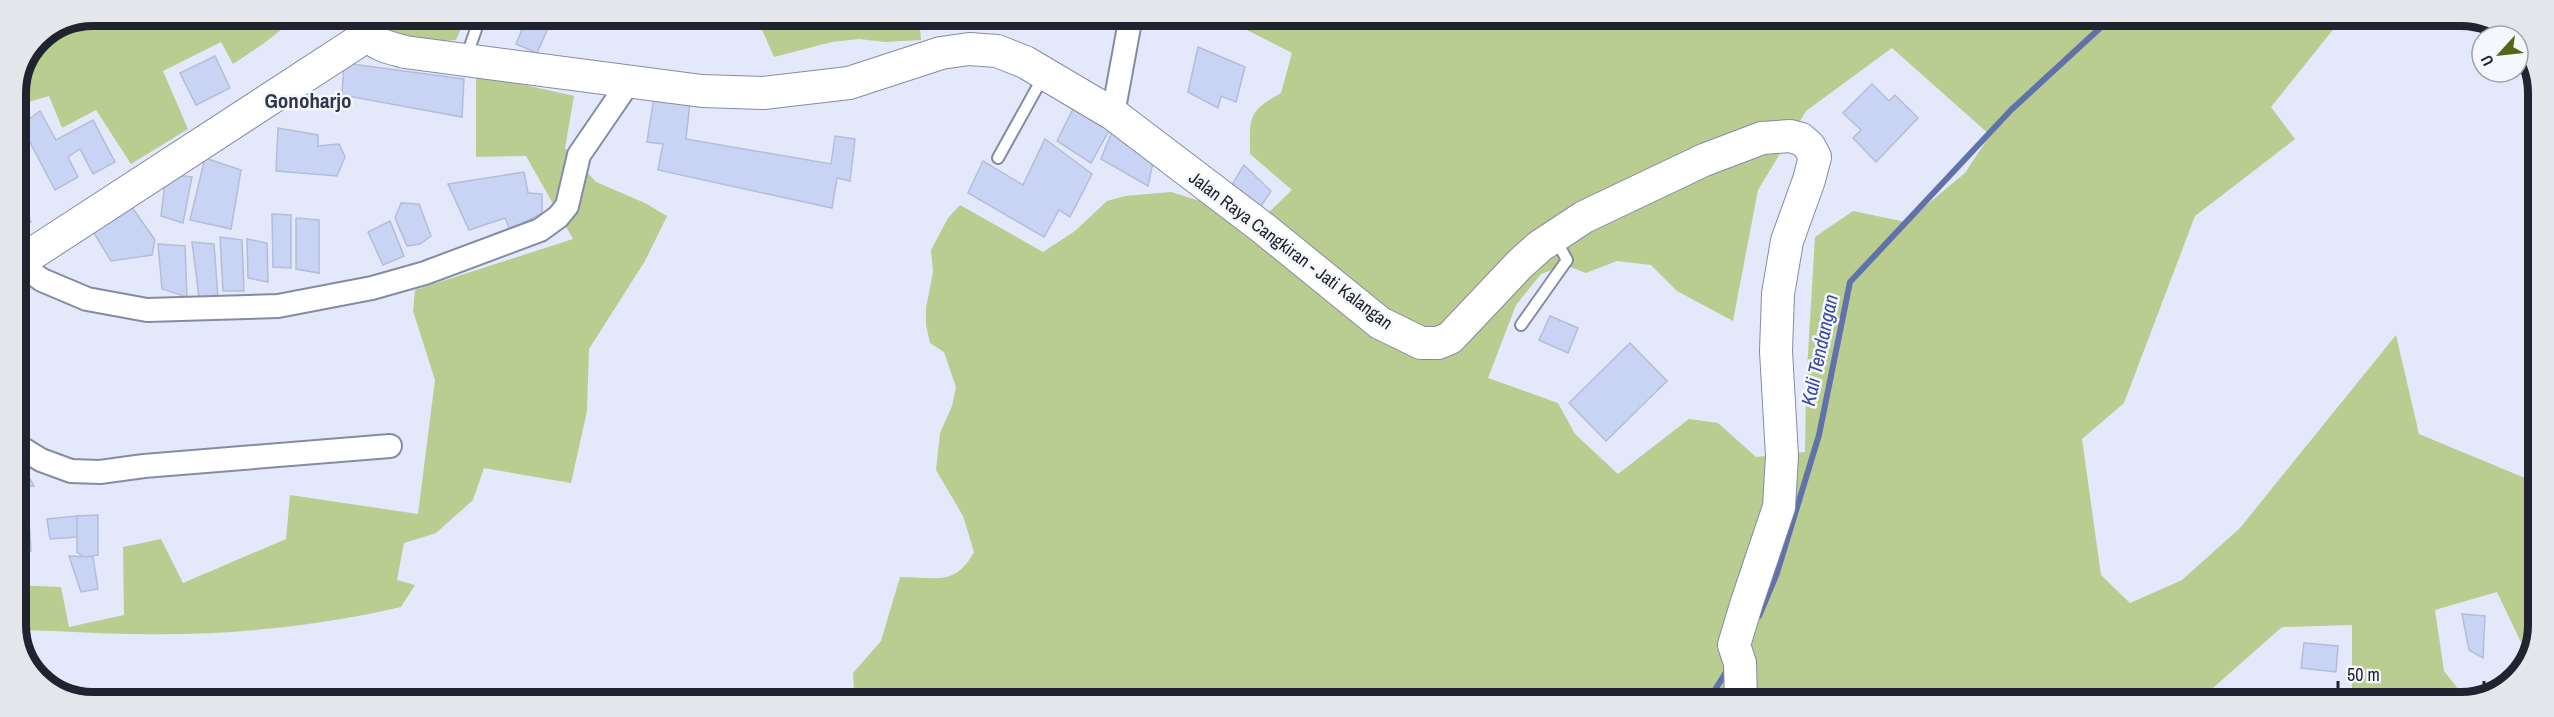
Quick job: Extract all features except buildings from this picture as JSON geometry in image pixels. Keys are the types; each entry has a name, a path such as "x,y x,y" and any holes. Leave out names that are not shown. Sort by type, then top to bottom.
{"street":[{"path":"26,257 363,26"},
{"name":"Jalan Raya Cangkiran - Jati Kalangan","path":"365,26 374,42 405,52 702,91 763,93 806,89 849,83 941,53 969,49 997,51 1025,62 1113,114 1263,228 1380,323 1421,343 1438,342 1450,338 1520,264 1584,217 1704,160 1762,138 1790,136 1801,139 1809,146 1815,158 1787,241 1778,294 1776,351 1782,456 1779,507 1747,602 1737,654 1740,692"},
{"path":"1113,114 1129,26"},
{"path":"26,270 42,280 87,299 147,310 182,311 278,306 372,288 425,273 540,230 558,217 567,206 579,155 629,82"},
{"path":"26,451 41,460 71,471 100,472 144,466 390,446"}],"lane":[{"path":"466,59 477,26"},
{"path":"998,158 1045,74"},
{"path":"1521,325 1567,260 1554,237"}],"green space":[{"path":"286,26 233,64 221,42 163,71 188,129 131,164 96,110 62,128 49,96 26,103 27,79 31,67 45,45 55,37 79,27"},
{"path":"381,26 462,26 456,40 410,41 388,33"},
{"path":"619,26 670,26 629,29"},
{"path":"760,26 920,26 921,40 885,42 859,39 832,42 774,57"},
{"path":"1239,26 2336,26 2271,107 2295,139 2195,216 2124,403 2082,439 2101,575 2130,603 2182,580 2240,528 2396,335 2419,434 2528,479 2528,634 2524,648 2497,592 2435,610 2444,671 2461,692 2352,692 2352,625 2282,627 2208,692 854,692 853,673 881,641 900,577 943,578 952,575 967,563 974,552 963,516 936,470 940,433 952,406 956,387 944,352 930,343 926,325 926,308 933,272 931,250 948,218 960,205 1043,252 1075,231 1107,201 1125,196 1171,192 1200,201 1251,229 1292,190 1250,154 1251,123 1256,111 1281,93 1292,53","holes":["1892,48 1990,135 1965,173 1906,222 1853,211 1815,237 1806,387 1805,452 1756,457 1718,423 1689,419 1618,474 1575,434 1558,403 1488,378 1516,305 1541,274 1565,265 1586,273 1617,261 1651,265 1677,291 1733,321 1758,190 1806,111"]},
{"path":"476,74 574,96 565,148 596,182 645,203 667,216 645,261 589,349 587,411 571,483 484,468 473,500 436,533 404,543 397,580 415,585 401,607 336,620 235,632 134,634 26,630 26,585 61,587 69,627 124,615 123,547 161,539 183,583 286,539 290,495 418,514 435,380 413,311 415,290 573,239 526,156 476,157"}],"waterway":[{"name":"Kali Tendangan","path":"1759,616 1777,573 1819,435 1850,282 2011,110 2102,26"},
{"name":"Kali Tendangan","path":"1714,692 1728,669"}],"district":[{"name":"Gonoharjo","path":"308,100"}]}
